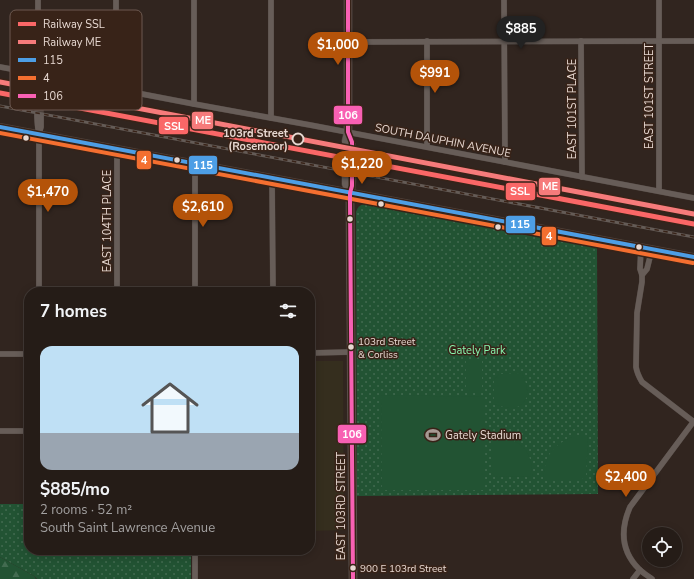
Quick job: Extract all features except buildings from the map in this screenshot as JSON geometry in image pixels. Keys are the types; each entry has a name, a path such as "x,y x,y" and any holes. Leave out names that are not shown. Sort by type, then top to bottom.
{"main road":[{"path":"348,0 349,138"},
{"name":"EAST 103RD STREET","path":"349,174 346,184 350,193 353,579"}],"street":[{"path":"194,0 194,104"},
{"path":"271,0 271,118"},
{"path":"504,0 505,162"},
{"name":"EAST 101ST STREET","path":"659,0 659,191"},
{"path":"348,42 694,40"},
{"path":"427,41 427,147"},
{"name":"EAST 101ST PLACE","path":"582,41 582,177"},
{"name":"SOUTH DAUPHIN AVENUE","path":"0,67 10,69"},
{"name":"SOUTH DAUPHIN AVENUE","path":"142,94 271,118 349,138 427,147 694,198"},
{"path":"39,116 37,126 39,287"},
{"path":"0,127 694,257"},
{"name":"EAST 104TH PLACE","path":"117,149 117,287"},
{"path":"195,164 195,287"},
{"path":"272,178 272,287"},
{"path":"641,248 640,269 642,282 636,322 637,372 642,382 694,421 630,507 623,529 625,547 629,556 640,570 652,579"},
{"path":"642,276 647,269 652,249"},
{"path":"315,353 351,352"},
{"path":"0,354 24,354"},
{"path":"0,431 24,431"},
{"path":"195,555 195,579"},
{"path":"633,579 640,570"}],"shaded area":[{"path":"315,361 343,361 344,530 315,531"}],"green space":[{"name":"Gately Park","path":"368,203 597,245 598,494 357,496 356,212 360,206"},
{"path":"466,359 482,359 482,392 466,392"},
{"path":"522,373 526,384 527,397 522,404 515,408 511,408 494,404 494,380 499,374"},
{"name":"Gately Stadium","path":"381,395 485,397 485,490 382,490"},
{"path":"573,436 588,436 586,476 581,480 543,480 550,453 559,444"},
{"path":"492,438 510,440 523,447 530,459 532,477 495,476 492,473"},
{"path":"0,504 24,504 24,555 191,555 191,579 37,579 0,557"},
{"path":"0,557 34,576 36,579 0,579"}],"tunnel":[{"path":"37,110 37,115"},
{"path":"41,110 41,116"},
{"path":"346,141 346,174"},
{"path":"352,142 352,175"}],"railway":[{"path":"0,106 10,108"},
{"path":"21,110 694,237"}],"rail line":[{"name":"ME","path":"0,82 10,84"},
{"name":"SSL","path":"0,93 10,95"},
{"name":"ME","path":"142,109 694,214"},
{"name":"SSL","path":"90,110 694,224"}],"transit line":[{"name":"106","path":"348,0 348,132 352,142 352,186 350,202 353,579"},
{"name":"115","path":"0,127 694,257"},
{"name":"4","path":"0,133 693,263"}],"place":[{"name":"103rd Street (Rosemoor)","path":"298,139"},
{"name":"103rd Street & Corliss","path":"351,347"},
{"name":"Gately Stadium","path":"433,435"},
{"name":"900 E 103rd Street","path":"353,568"}]}
